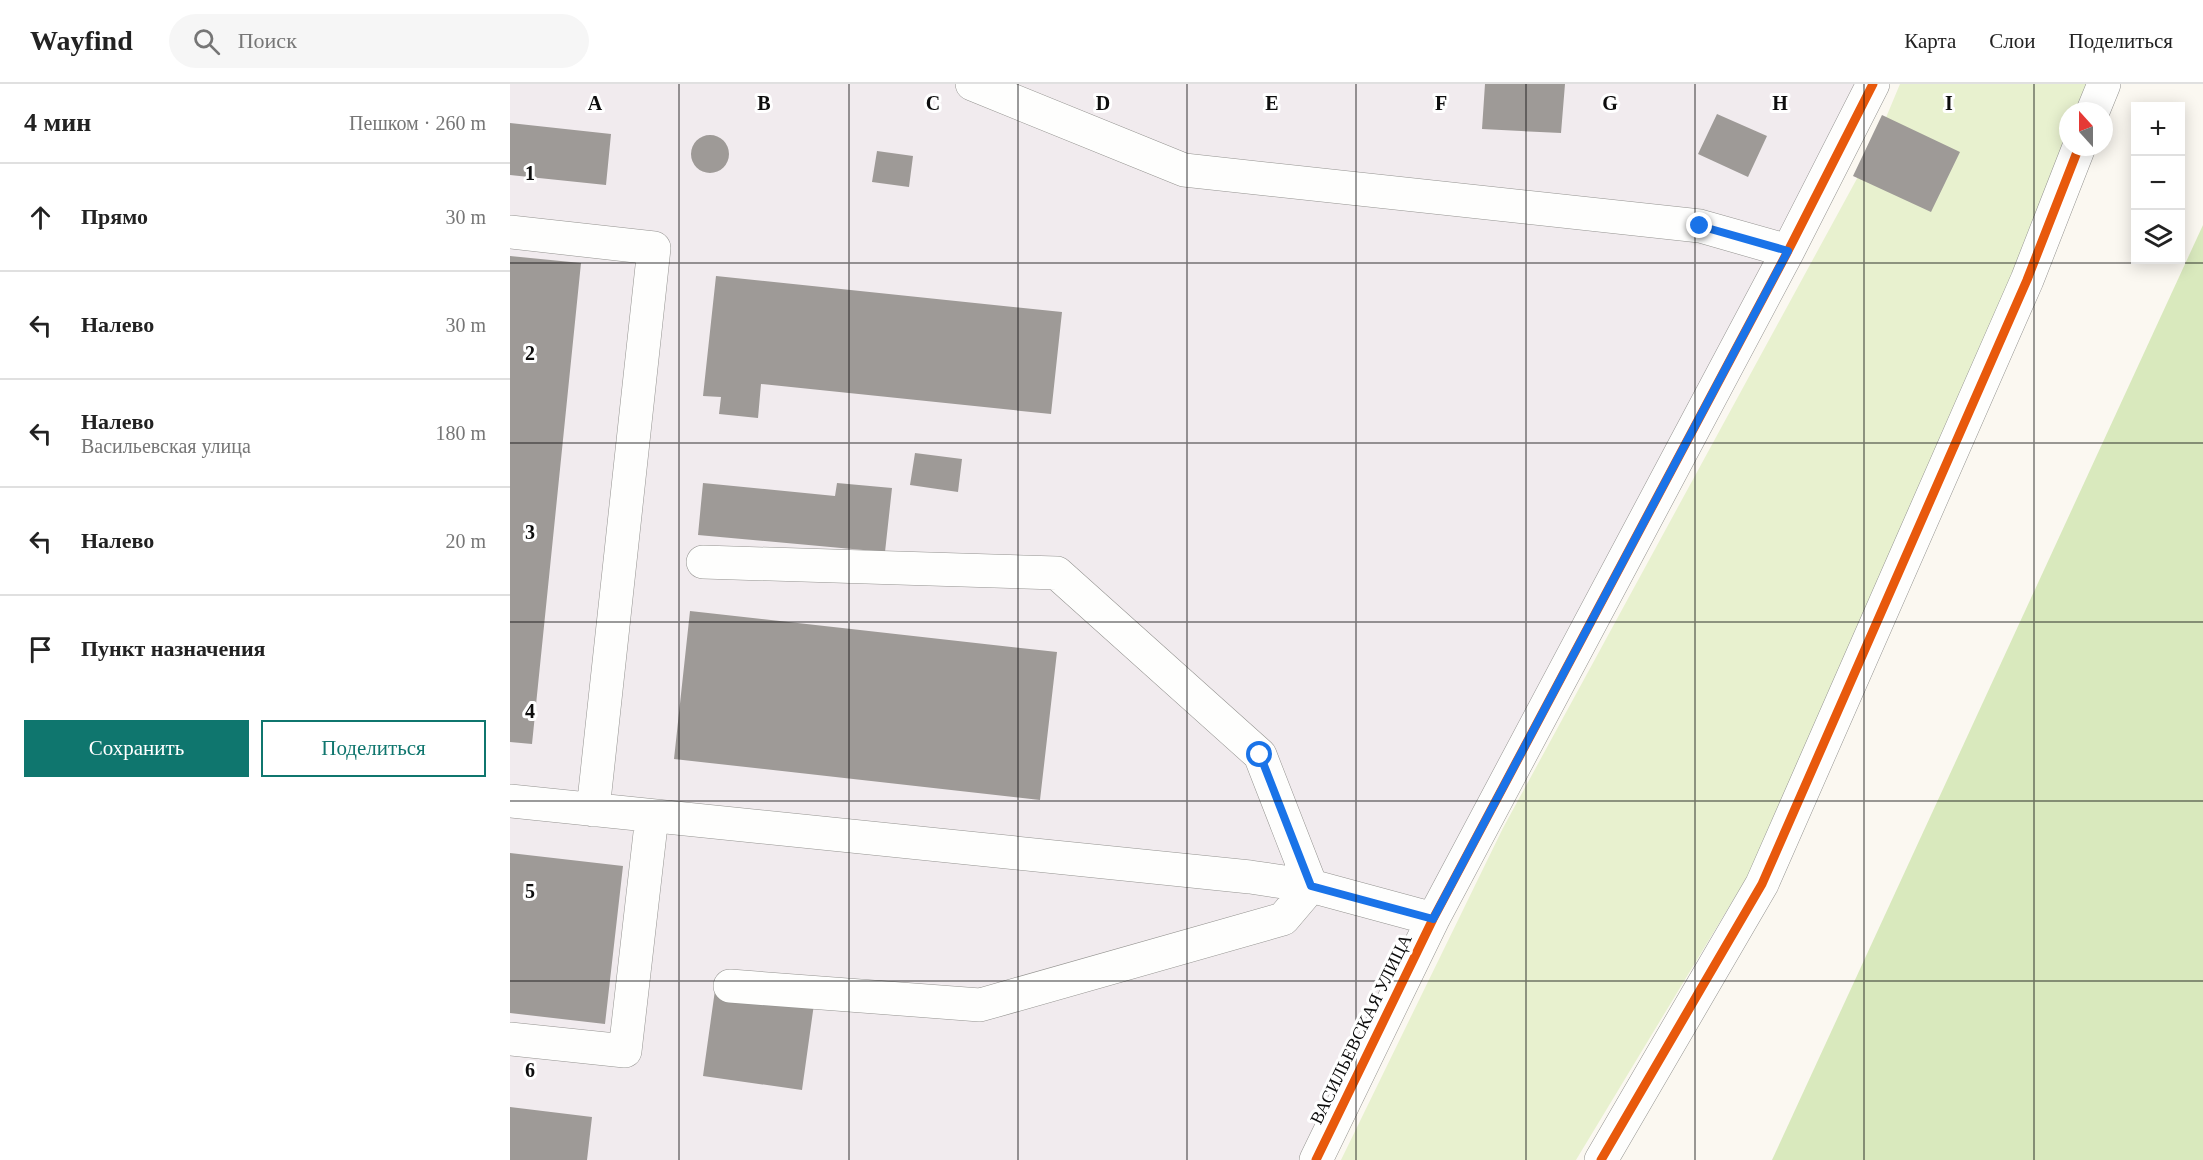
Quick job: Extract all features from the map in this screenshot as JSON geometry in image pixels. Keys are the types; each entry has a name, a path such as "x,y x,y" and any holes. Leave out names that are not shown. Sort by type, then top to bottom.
{"street":[{"path":"972,84 1184,170 1700,226 1788,251"},
{"name":"ВАСИЛЬЕВСКАЯ УЛИЦА","path":"1316,1160 1433,919 1788,251 1873,84"},
{"path":"2097,102 2104,84"},
{"path":"1601,1160 1762,884 2027,280 2075,156"},
{"path":"510,232 654,248 593,810"},
{"path":"703,562 1057,573 1260,755 1311,886"},
{"path":"510,801 1250,877 1311,886 1433,919"},
{"path":"510,1039 625,1051 652,816"},
{"path":"730,986 980,1005 1283,919 1311,886"}],"shaded area":[{"path":"510,84 1862,84 1310,1160 510,1160"}],"green space":[{"path":"1900,84 2105,84 2098,102 2059,102 2059,156 2065,156 2026,291 1747,877 1576,1160 1341,1160 1503,828 1872,151"},
{"path":"2203,225 2203,1160 1772,1160"}],"building":[{"path":"1485,84 1565,84 1561,133 1482,129"},
{"path":"1717,114 1767,136 1748,177 1698,154"},
{"path":"1882,115 1960,152 1931,212 1853,176"},
{"path":"510,123 611,134 606,185 510,175"},
{"path":"710,135 724,140 729,154 724,168 710,173 696,168 691,154 696,140"},
{"path":"877,151 913,156 909,187 872,182"},
{"path":"510,256 581,263 532,744 510,742"},
{"path":"716,276 1062,312 1051,414 761,384 758,418 719,414 721,397 703,396"},
{"path":"915,453 962,459 958,492 910,485"},
{"path":"703,483 835,496 837,483 892,488 885,552 698,535"},
{"path":"690,611 1057,652 1040,800 674,759"},
{"path":"510,853 623,866 605,1024 510,1013"},
{"path":"715,990 814,1004 802,1090 703,1076"},
{"path":"510,1107 592,1117 587,1160 510,1160"}],"cycle path":[{"path":"1316,1160 1433,919 1788,251 1873,84"},
{"path":"1601,1160 1762,884 2027,280 2075,156"}],"route":[{"path":"1260,755 1311,886 1433,919 1788,251 1700,226"}]}
